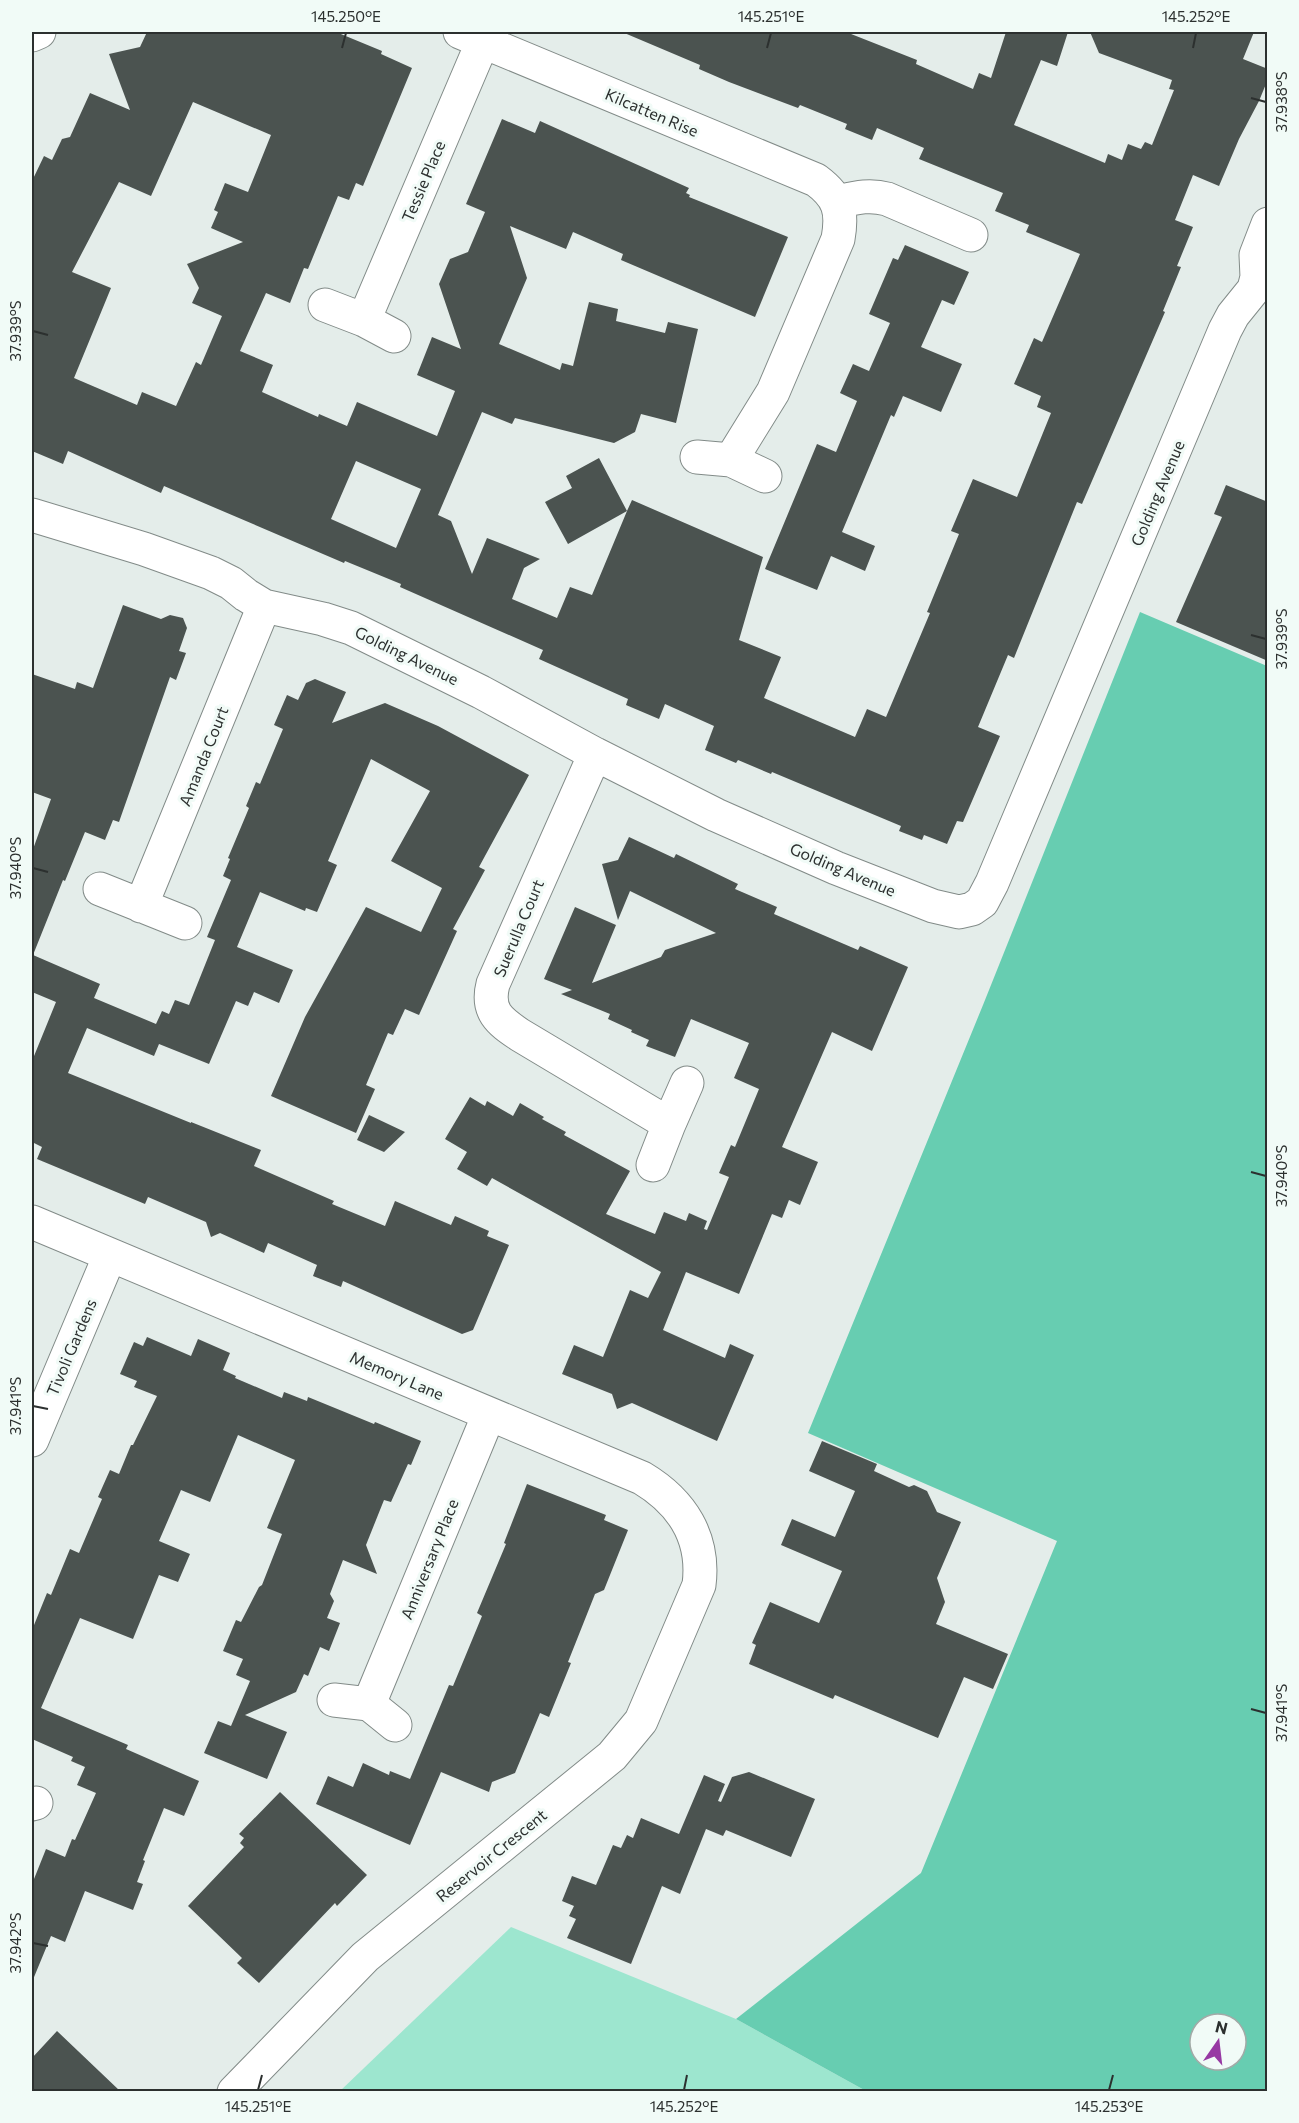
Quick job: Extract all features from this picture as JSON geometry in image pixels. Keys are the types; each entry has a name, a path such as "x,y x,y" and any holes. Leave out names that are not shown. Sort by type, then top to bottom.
{"street":[{"path":"32,35 39,32"},
{"name":"Kilcatten Rise","path":"471,36 816,180 829,189 837,202"},
{"name":"Tessie Place","path":"364,320 471,36"},
{"path":"731,460 773,392 838,239 841,215 837,202 860,196 888,199 971,235"},
{"name":"Golding Avenue","path":"32,515 144,549 211,573 231,583 264,606 314,616 351,628 481,692 595,754 716,815 836,868 933,906 959,912 972,909 981,902 992,883 1225,330 1233,315 1261,292 1257,277 1256,255 1268,224"},
{"path":"325,305 364,320 394,336"},
{"path":"697,457 731,460 765,476"},
{"name":"Amanda Court","path":"141,906 264,606"},
{"name":"Suerulla Court","path":"595,754 494,984 490,995 491,1007 504,1025 669,1124"},
{"path":"100,889 185,924"},
{"path":"653,1165 687,1083"},
{"name":"Memory Lane","path":"32,1222 642,1478 658,1488 681,1511 695,1538 701,1561 699,1585"},
{"name":"Tivoli Gardens","path":"32,1440 110,1255"},
{"name":"Anniversary Place","path":"369,1704 489,1414"},
{"name":"Reservoir Crescent","path":"234,2091 365,1957 625,1743 641,1721 699,1585"},
{"path":"334,1700 369,1704 395,1725"}],"green space":[{"path":"1140,612 1267,666 1267,2091 866,2091 736,2019 921,1873 1057,1541 808,1433"},
{"path":"511,1927 736,2019 866,2091 339,2092"}],"building":[{"path":"147,32 336,32 382,51 381,54 412,68 363,186 356,183 349,200 338,196 308,269 304,268 290,303 266,293 240,351 273,365 262,392 318,417 319,414 347,426 357,402 437,436 455,391 417,375 432,337 461,349 439,284 450,259 468,252 485,212 466,204 502,119 535,133 540,121 689,188 686,193 690,195 689,197 788,237 755,317 621,260 623,254 573,232 566,249 510,226 527,278 499,344 560,370 562,363 573,366 589,302 618,309 616,321 665,333 668,322 698,329 676,423 641,414 635,432 614,443 515,418 512,424 482,412 438,515 451,521 472,574 487,538 540,559 524,568 512,599 557,618 570,587 592,595 632,500 763,557 739,640 781,657 764,698 855,737 867,709 886,717 930,613 927,612 959,534 951,531 973,479 1017,497 1051,413 1037,407 1041,396 1014,384 1034,338 1042,342 1080,254 1026,232 1029,225 995,211 1003,193 919,159 924,148 877,128 872,140 845,129 847,124 800,105 798,108 729,82 699,69 700,65 622,32 846,32 917,60 916,64 973,89 979,73 991,78 1006,32 1068,32 1057,66 1041,60 1014,125 1105,163 1108,154 1122,160 1128,144 1141,149 1145,142 1152,145 1174,90 1169,89 1172,80 1099,53 1090,32 1254,32 1243,59 1268,69 1268,79 1219,186 1193,175 1175,220 1193,227 1177,266 1181,267 1163,311 1165,312 1082,504 1077,502 1014,658 1008,655 978,727 1000,736 963,822 957,821 947,844 924,835 922,840 899,831 901,826 772,772 771,774 738,760 736,763 705,750 714,726 665,704 659,719 626,705 628,699 539,659 543,650 400,587 401,584 345,561 344,563 164,486 161,493 68,451 63,464 32,451 32,181 44,156 52,160 62,139 70,137 90,93 130,110 109,54 140,47","holes":["193,102 271,135 248,192 225,183 214,210 218,212 211,228 243,242 187,264 199,288 192,303 222,316 201,365 196,362 176,406 142,392 137,405 74,378 111,288 72,272 119,182 151,196","356,461 421,489 396,548 331,519"]},
{"path":"905,245 969,272 954,305 942,300 921,347 962,364 941,412 903,396 894,417 891,415 842,532 875,546 865,571 831,556 817,590 765,569 817,444 836,452 857,401 840,393 853,364 869,371 890,323 869,314 893,258 898,260"},
{"path":"599,458 627,511 568,544 545,502 572,488 566,476"},
{"path":"1226,485 1268,502 1268,661 1176,622 1222,517 1214,514"},
{"path":"123,605 161,619 170,615 183,618 187,628 179,651 186,653 176,680 170,677 119,822 113,820 105,840 85,832 33,955 100,984 94,998 156,1024 162,1011 169,1014 175,1000 189,1005 215,940 207,937 231,880 223,876 230,859 228,858 249,808 246,806 256,782 260,784 283,729 274,725 287,695 298,700 306,683 315,679 346,692 332,723 385,703 438,726 529,775 479,867 485,870 453,929 457,931 419,1015 405,1009 393,1035 388,1033 366,1085 375,1089 356,1133 271,1096 305,1017 366,907 421,932 442,888 391,861 430,791 371,759 328,861 337,865 317,912 306,908 305,911 260,892 237,947 293,970 279,1003 254,992 248,1006 236,1001 209,1064 159,1044 154,1056 87,1028 68,1073 261,1150 254,1166 334,1201 332,1204 385,1226 395,1201 451,1225 455,1216 489,1231 487,1236 509,1245 473,1330 462,1334 343,1281 341,1287 313,1276 317,1265 268,1243 264,1253 220,1233 211,1237 206,1222 148,1197 145,1204 37,1159 42,1147 32,1142 32,1061 56,1002 32,992 32,852 51,799 32,792 32,674 75,689 77,682 93,688"},
{"path":"629,837 674,858 676,854 738,884 735,889 777,907 774,914 858,950 860,946 908,967 872,1051 832,1032 782,1147 818,1162 800,1205 789,1200 782,1218 772,1214 739,1294 686,1272 663,1330 725,1358 730,1344 754,1355 717,1441 632,1403 617,1409 612,1394 562,1374 574,1345 603,1357 630,1290 648,1298 661,1272 492,1178 487,1186 457,1169 467,1152 445,1139 470,1097 485,1106 487,1101 513,1116 520,1103 544,1117 542,1119 566,1132 564,1135 630,1171 606,1214 655,1234 664,1212 686,1221 689,1213 707,1221 704,1229 707,1230 729,1177 719,1173 731,1145 735,1147 759,1089 734,1078 749,1043 691,1019 675,1057 646,1046 649,1040 608,1019 610,1014 561,994 572,990 544,979 575,907 616,925 592,983 661,957 665,950 716,933 630,891 618,920 602,864 618,860"},
{"path":"369,1115 405,1132 384,1152 357,1140"},
{"path":"147,1337 191,1356 198,1339 230,1353 223,1370 236,1376 235,1378 282,1398 284,1392 307,1401 308,1397 421,1441 391,1502 384,1500 366,1545 377,1574 343,1560 330,1594 334,1601 327,1618 340,1623 329,1651 320,1647 308,1676 304,1674 296,1692 245,1715 287,1732 267,1779 204,1753 218,1721 231,1726 250,1681 236,1675 243,1659 223,1651 236,1620 241,1622 262,1585 282,1534 267,1528 295,1460 238,1435 210,1502 181,1490 159,1541 190,1554 178,1582 159,1575 133,1639 80,1618 41,1708 128,1745 126,1749 199,1781 184,1816 164,1808 143,1860 145,1861 137,1882 143,1884 133,1910 85,1891 65,1942 51,1936 32,1982 32,1884 46,1849 65,1857 96,1793 77,1785 85,1767 71,1761 73,1757 32,1739 32,1630 47,1593 51,1595 70,1549 79,1553 102,1499 98,1497 110,1470 119,1474 131,1445 157,1396 134,1387 137,1381 120,1374 134,1342 143,1346"},
{"path":"822,1441 877,1464 874,1471 909,1487 914,1485 927,1491 937,1512 961,1522 937,1578 945,1602 936,1624 1008,1654 993,1689 964,1677 938,1738 835,1695 833,1699 749,1664 756,1645 752,1643 770,1602 819,1623 842,1571 781,1545 792,1519 835,1537 855,1491 809,1471"},
{"path":"527,1484 606,1515 604,1520 628,1530 604,1590 595,1594 549,1717 540,1713 515,1773 492,1782 489,1792 441,1772 410,1845 316,1804 328,1776 353,1787 363,1763 389,1775 390,1771 410,1779 449,1685 453,1686 482,1616 477,1613 506,1544 504,1543"},
{"path":"749,1772 815,1799 791,1857 726,1830 723,1836 706,1829 680,1894 662,1886 631,1964 567,1938 576,1919 569,1916 574,1906 562,1901 572,1876 596,1885 613,1845 621,1848 627,1835 633,1838 641,1818 679,1834 704,1775 725,1784 718,1801 721,1802 732,1777"},
{"path":"280,1792 367,1875 337,1906 335,1903 259,1983 237,1963 242,1958 188,1906 244,1847 240,1843 244,1838 239,1834"},
{"path":"57,2031 120,2091 32,2091 32,2058"}]}
